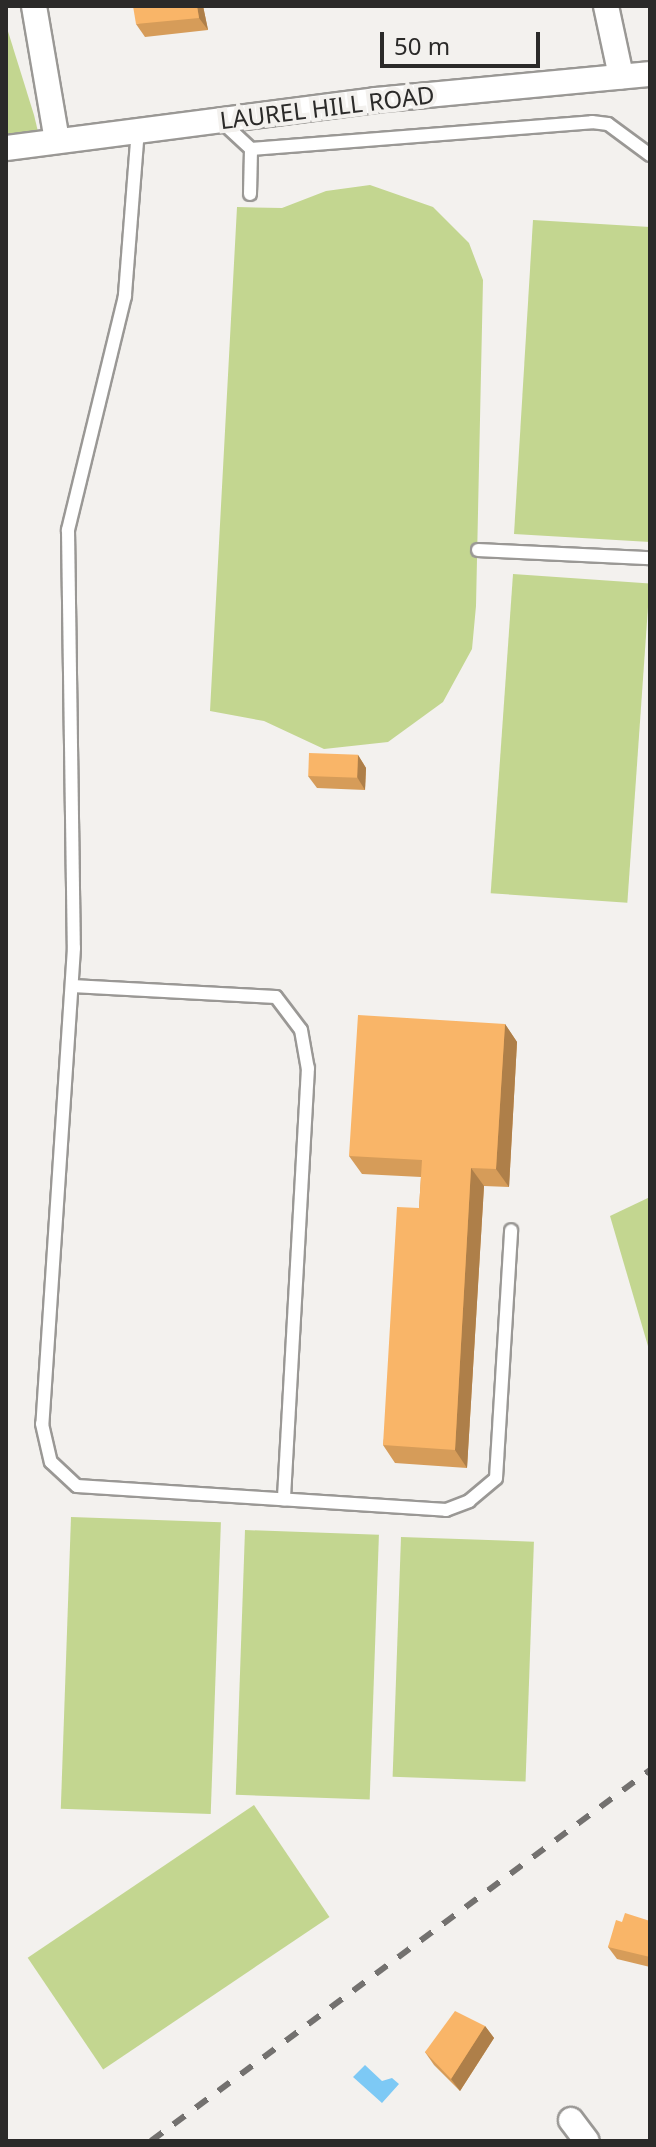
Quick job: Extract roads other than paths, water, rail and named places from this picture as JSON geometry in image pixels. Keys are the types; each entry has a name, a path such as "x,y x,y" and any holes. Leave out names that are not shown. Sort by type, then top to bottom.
{"street":[{"path":"34,6 57,140"},
{"path":"606,6 621,76"},
{"name":"LAUREL HILL ROAD","path":"6,148 219,119 650,74"},
{"path":"571,2120 587,2141"}],"lane":[{"path":"219,119 251,149 592,122 608,124 650,155"},
{"path":"138,129 125,296 68,530 72,986 42,1424 51,1462 77,1486 446,1510 469,1501 496,1478 511,1230"},
{"path":"250,194 251,149"},
{"path":"478,550 650,558"},
{"path":"72,986 276,997 301,1030 308,1068 284,1499"}],"water":[{"path":"365,2065 382,2081 392,2078 399,2084 382,2103 353,2077"}],"railway":[{"path":"151,2141 650,1770"}]}
